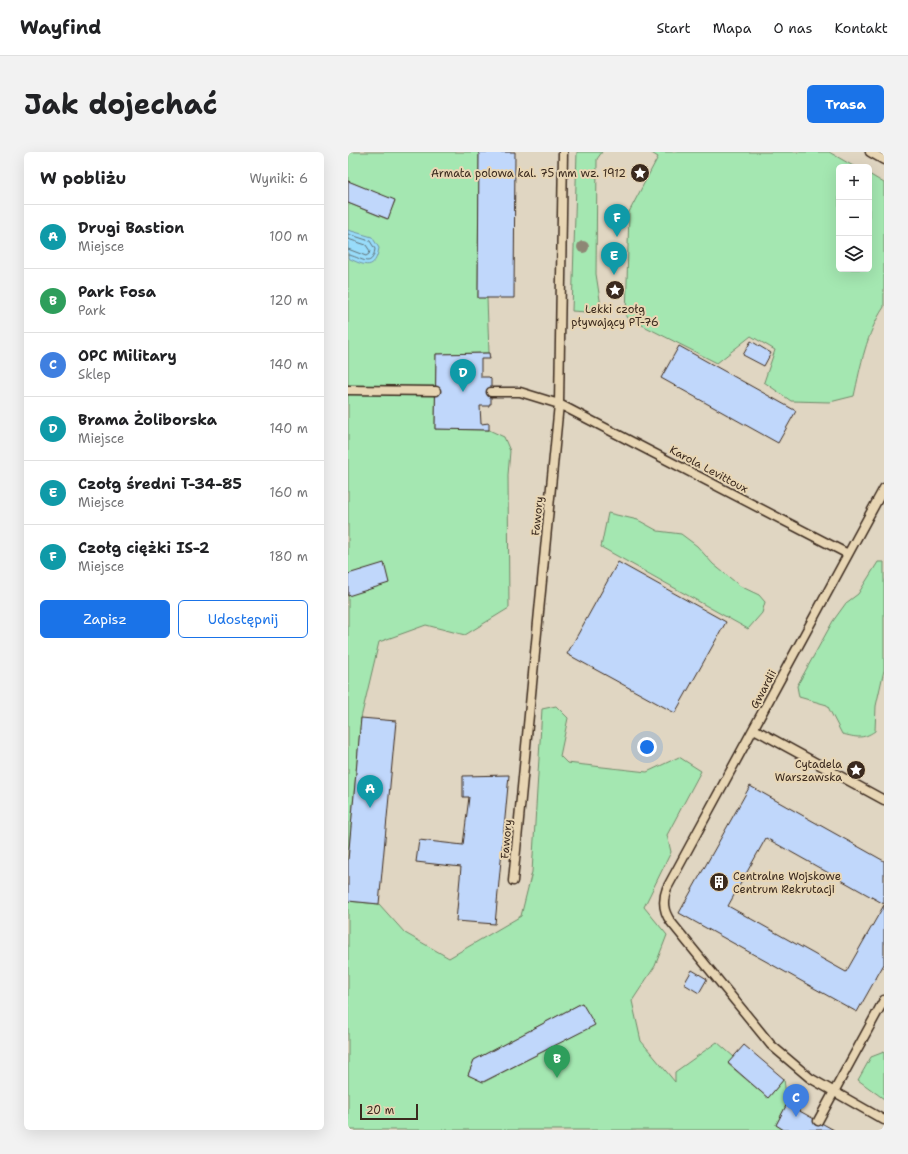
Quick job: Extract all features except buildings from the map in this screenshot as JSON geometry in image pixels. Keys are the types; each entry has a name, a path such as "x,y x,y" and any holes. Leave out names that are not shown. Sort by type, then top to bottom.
{"lane":[{"name":"Fawory","path":"513,881 559,404 563,152"},
{"path":"870,152 884,160"},
{"path":"348,390 436,392"},
{"name":"Karola Levittoux","path":"491,392 520,392 559,404 848,554"},
{"name":"Gwardii","path":"834,1092 810,1078 771,1045 666,916 663,901 667,888 884,488"},
{"path":"754,729 884,800"},
{"path":"818,1121 884,1000"},
{"path":"834,1092 884,1120"}],"green space":[{"path":"348,152 479,152 478,297 487,298 489,353 436,354 435,429 489,430 504,437 510,451 508,475 509,608 465,635 426,625 379,642 361,718 348,860 348,203 387,219 395,201 348,181"},
{"path":"577,152 602,152 597,159 596,274 602,313 572,311"},
{"path":"650,152 829,152 850,164 836,164 836,272 872,272 872,176 884,183 884,307 868,339 854,396 830,402 791,401 764,382 775,350 751,336 717,363 626,317 629,212 658,157"},
{"path":"608,513 638,520 658,531 681,534 697,546 713,564 740,586 759,595 765,602 762,613 748,629 601,547"},
{"path":"878,562 884,562 884,670 876,706 875,731 863,737 855,737 842,734 827,705 799,697 797,686 833,621 846,603 858,594"},
{"path":"556,706 568,718 560,756 567,763 647,772 679,757 701,771 667,835 671,852 644,907 667,935 655,966 632,1001 641,1041 675,1082 675,1072 717,1042 734,1057 728,1064 768,1098 784,1079 787,1104 776,1125 784,1130 348,1130 348,901 379,904 405,933 449,958 521,916 532,872 542,709","holes":["582,1003 594,1025 484,1082 468,1075 474,1060"]},
{"path":"884,1052 884,1099 858,1080 871,1057"}],"water":[{"path":"348,230 372,237 379,248 375,260 372,263 368,265 348,258"}],"place":[{"name":"Armata polowa kal. 75 mm wz. 1912","path":"640,173"},
{"name":"Czołg ciężki IS-2","path":"617,237"},
{"name":"Czołg średni T-34-85","path":"614,275"},
{"name":"Lekki czołg pływający PT-76","path":"615,290"},
{"name":"Brama Żoliborska","path":"463,392"},
{"name":"Cytadela Warszawska","path":"856,770"},
{"name":"Drugi Bastion","path":"370,808"},
{"name":"Centralne Wojskowe Centrum Rekrutacji","path":"719,882"},
{"name":"Park Fosa","path":"557,1078"},
{"name":"OPC Military","path":"796,1117"}]}
